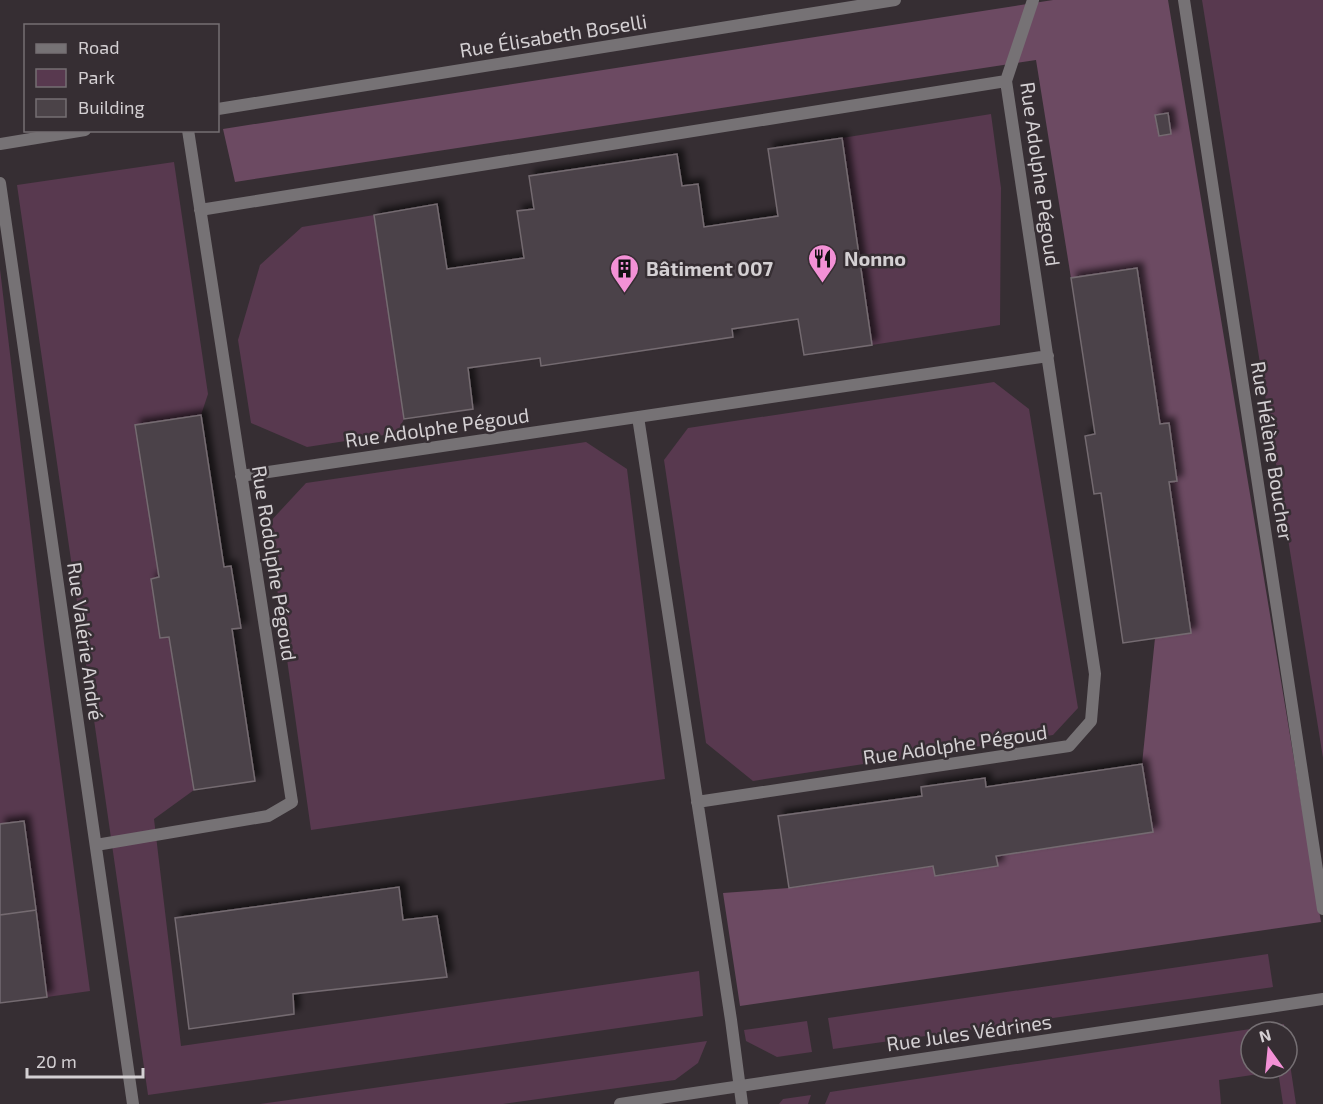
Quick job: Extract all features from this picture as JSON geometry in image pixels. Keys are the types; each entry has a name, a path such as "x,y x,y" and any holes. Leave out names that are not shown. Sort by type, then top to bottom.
{"street":[{"name":"Rue Élisabeth Boselli","path":"219,109 895,0"},
{"name":"Rue Adolphe Pégoud","path":"697,802 1069,746 1091,721 1095,674 1006,81 1033,0"},
{"name":"Rue Hélène Boucher","path":"1184,0 1323,909"},
{"path":"201,210 1006,81"},
{"path":"0,144 72,132"},
{"name":"Rue Rodolphe Pégoud","path":"96,845 268,816 291,802 188,132"},
{"name":"Rue Valérie André","path":"0,183 133,1104"},
{"name":"Rue Adolphe Pégoud","path":"242,476 1048,356"},
{"path":"638,417 742,1104"},
{"name":"Rue Jules Védrines","path":"620,1104 1323,999"}],"green space":[{"path":"1202,0 1323,0 1323,758"},
{"path":"991,114 1001,188 1000,325 872,345 842,138"},
{"path":"174,162 208,394 201,415 136,425 159,577 151,579 160,638 169,637 194,790 154,819 181,1046 699,971 703,1016 148,1095 17,185"},
{"path":"374,215 404,419 397,433 307,447 251,423 238,340 260,265 302,227"},
{"path":"0,269 44,643 90,991 47,997 24,821 0,824"},
{"path":"994,382 1029,409 1078,708 1053,735 753,781 706,743 664,460 688,428"},
{"path":"586,442 627,469 665,779 311,830 268,524 306,483"},
{"path":"1268,954 1273,987 833,1049 828,1018"},
{"path":"807,1021 812,1052 777,1057 746,1041 744,1030"},
{"path":"1239,1031 1239,1077 1219,1080 1221,1104 825,1104 830,1092"},
{"path":"707,1041 698,1063 675,1080 503,1104 260,1104"},
{"path":"1279,1080 1292,1080 1296,1104 1283,1104"},
{"path":"811,1095 808,1104 779,1104 783,1099"}],"shaded area":[{"path":"1053,0 1168,0 1321,922 740,1006 723,893 789,888 1153,832 1142,764 1155,638 1191,632 1137,268 1071,278 1036,60 235,182 223,129"}],"building":[{"path":"1168,113 1171,134 1159,136 1155,115"},
{"name":"Bâtiment 007","path":"842,138 872,345 804,355 798,319 732,329 733,337 541,366 540,358 468,368 473,409 404,419 374,215 437,204 447,269 524,258 517,211 534,209 529,176 677,154 682,186 698,184 704,227 778,216 768,149"},
{"path":"1137,268 1160,424 1169,423 1177,481 1169,482 1191,633 1123,643 1101,493 1094,494 1085,436 1095,434 1071,278"},
{"path":"201,415 224,567 231,566 241,628 232,629 255,781 194,790 169,637 160,638 151,579 159,577 135,425"},
{"path":"1142,764 1153,832 996,856 998,866 935,876 933,866 789,888 778,816 922,796 921,787 985,778 986,787"},
{"path":"24,821 36,910 0,915 0,824"},
{"path":"399,887 403,920 437,916 447,977 293,994 294,1014 189,1029 175,918"},
{"path":"36,910 47,997 0,1003 0,915"}],"place":[{"name":"Nonno","path":"823,284"},
{"name":"Bâtiment 007","path":"625,294"}]}
